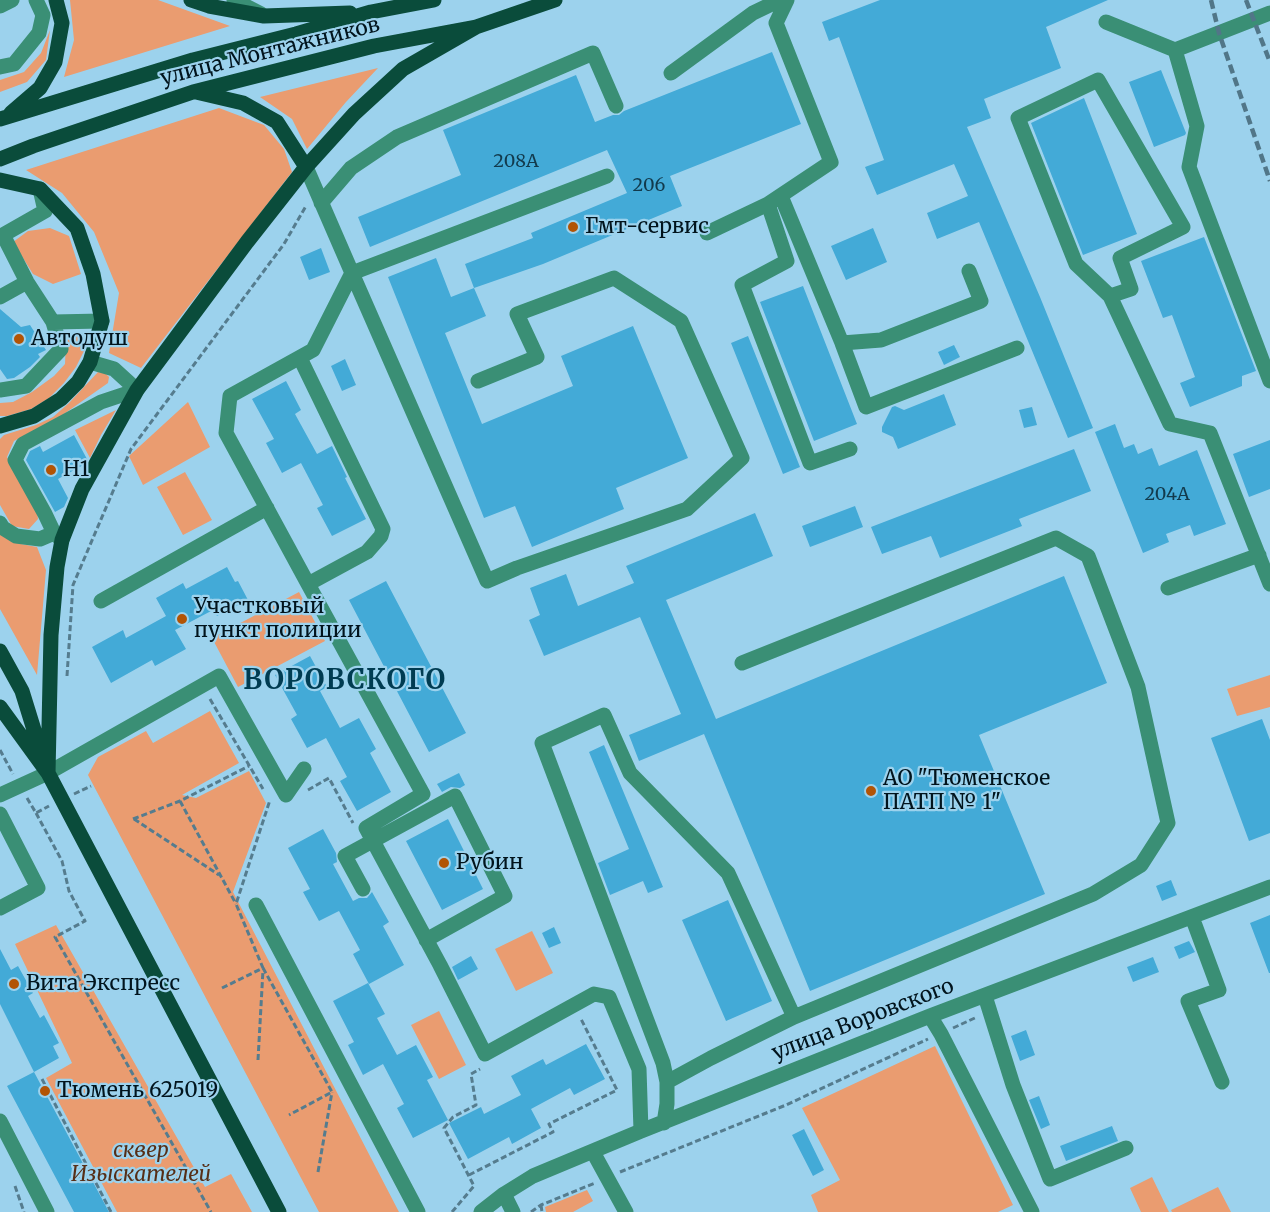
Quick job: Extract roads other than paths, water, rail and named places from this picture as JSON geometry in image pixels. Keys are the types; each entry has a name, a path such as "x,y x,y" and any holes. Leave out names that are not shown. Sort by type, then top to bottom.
{"main road":[{"path":"3,118 40,88 55,62 62,23 56,0"},
{"path":"191,0 209,6 264,16 378,6"},
{"name":"улица Монтажников","path":"3,118 173,66 297,34 378,6 434,0"},
{"name":"улица Монтажников","path":"0,159 193,92 374,46 476,27 555,0"},
{"path":"48,773 51,635 58,536 137,390 247,242 306,167 354,114 403,69 476,27"},
{"path":"193,92 243,103 276,122 306,167"},
{"path":"0,180 40,189 77,228 93,274 102,321 90,362 78,382 61,399 34,416 0,426"},
{"path":"0,651 22,691 48,773"},
{"path":"0,707 48,773 279,1212"}],"street":[{"path":"0,6 12,0"},
{"path":"0,67 15,64 39,33 43,15 36,0"},
{"path":"234,0 264,16"},
{"path":"671,73 753,13 780,0"},
{"path":"707,233 775,200 831,162 776,23 787,0"},
{"path":"1106,22 1175,50 1270,13"},
{"path":"1175,50 1197,126 1189,167 1270,381"},
{"path":"318,197 351,168 397,137 593,53 616,106"},
{"path":"1110,296 1131,289 1120,258 1183,227 1098,80 1018,118 1076,264 1110,296 1170,424 1210,433 1270,584"},
{"path":"306,167 487,582 517,568 687,509 742,458 681,321 614,278 517,314 537,357 478,381"},
{"path":"607,176 352,273 313,350 230,396 226,433 423,794 366,828 485,1054 594,994 609,997 639,1069 641,1131"},
{"path":"0,390 26,386 61,349 52,322 27,282 3,235 45,211 40,189"},
{"path":"775,200 842,343 866,407 1017,348"},
{"path":"775,200 787,261 742,285 810,463 850,449"},
{"path":"842,343 881,340 981,301 969,271"},
{"path":"0,297 27,282"},
{"path":"52,322 102,321"},
{"path":"300,358 383,529 381,536 367,552 308,584"},
{"path":"0,523 3,528 16,536 40,539 58,536 15,460 23,444 101,402 137,390 114,369 90,362"},
{"path":"101,601 267,508"},
{"path":"667,1082 794,1017 1093,894 1141,865 1168,823 1138,687 1088,556 1056,538 742,663"},
{"path":"1168,588 1258,555"},
{"path":"0,795 48,773 219,676 286,795 304,769"},
{"path":"664,1123 667,1082 663,1063 542,743 604,715 630,773 728,873 794,1017"},
{"path":"363,889 345,856 455,796 505,896 426,940"},
{"path":"0,814 38,888 0,908"},
{"name":"улица Воровского","path":"481,1212 533,1176 641,1131 930,1016 1270,887"},
{"path":"256,905 418,1212"},
{"path":"1192,917 1220,990 1188,1001 1222,1082"},
{"path":"985,996 1013,1085 1050,1179 1126,1148"},
{"path":"930,1016 1032,1212"},
{"path":"0,1121 47,1212"},
{"path":"593,1152 626,1212"},
{"path":"504,1194 513,1212"}],"railway":[{"path":"1211,0 1219,33 1270,181"},
{"path":"1246,0 1270,62"}],"place":[{"name":"Гмт-сервис","path":"573,227"},
{"name":"Автодуш","path":"19,339"},
{"name":"Н1","path":"51,470"},
{"name":"Участковый пункт полиции","path":"182,619"},
{"name":"АО \"Тюменское ПАТП № 1\"","path":"871,791"},
{"name":"Рубин","path":"444,863"},
{"name":"Вита Экспресс","path":"14,984"},
{"name":"Тюмень 625019","path":"45,1091"}],"district":[{"name":"ВОРОВСКОГО","path":"345,681"}],"park label":[{"name":"сквер Изыскателей","path":"141,1163"}]}
